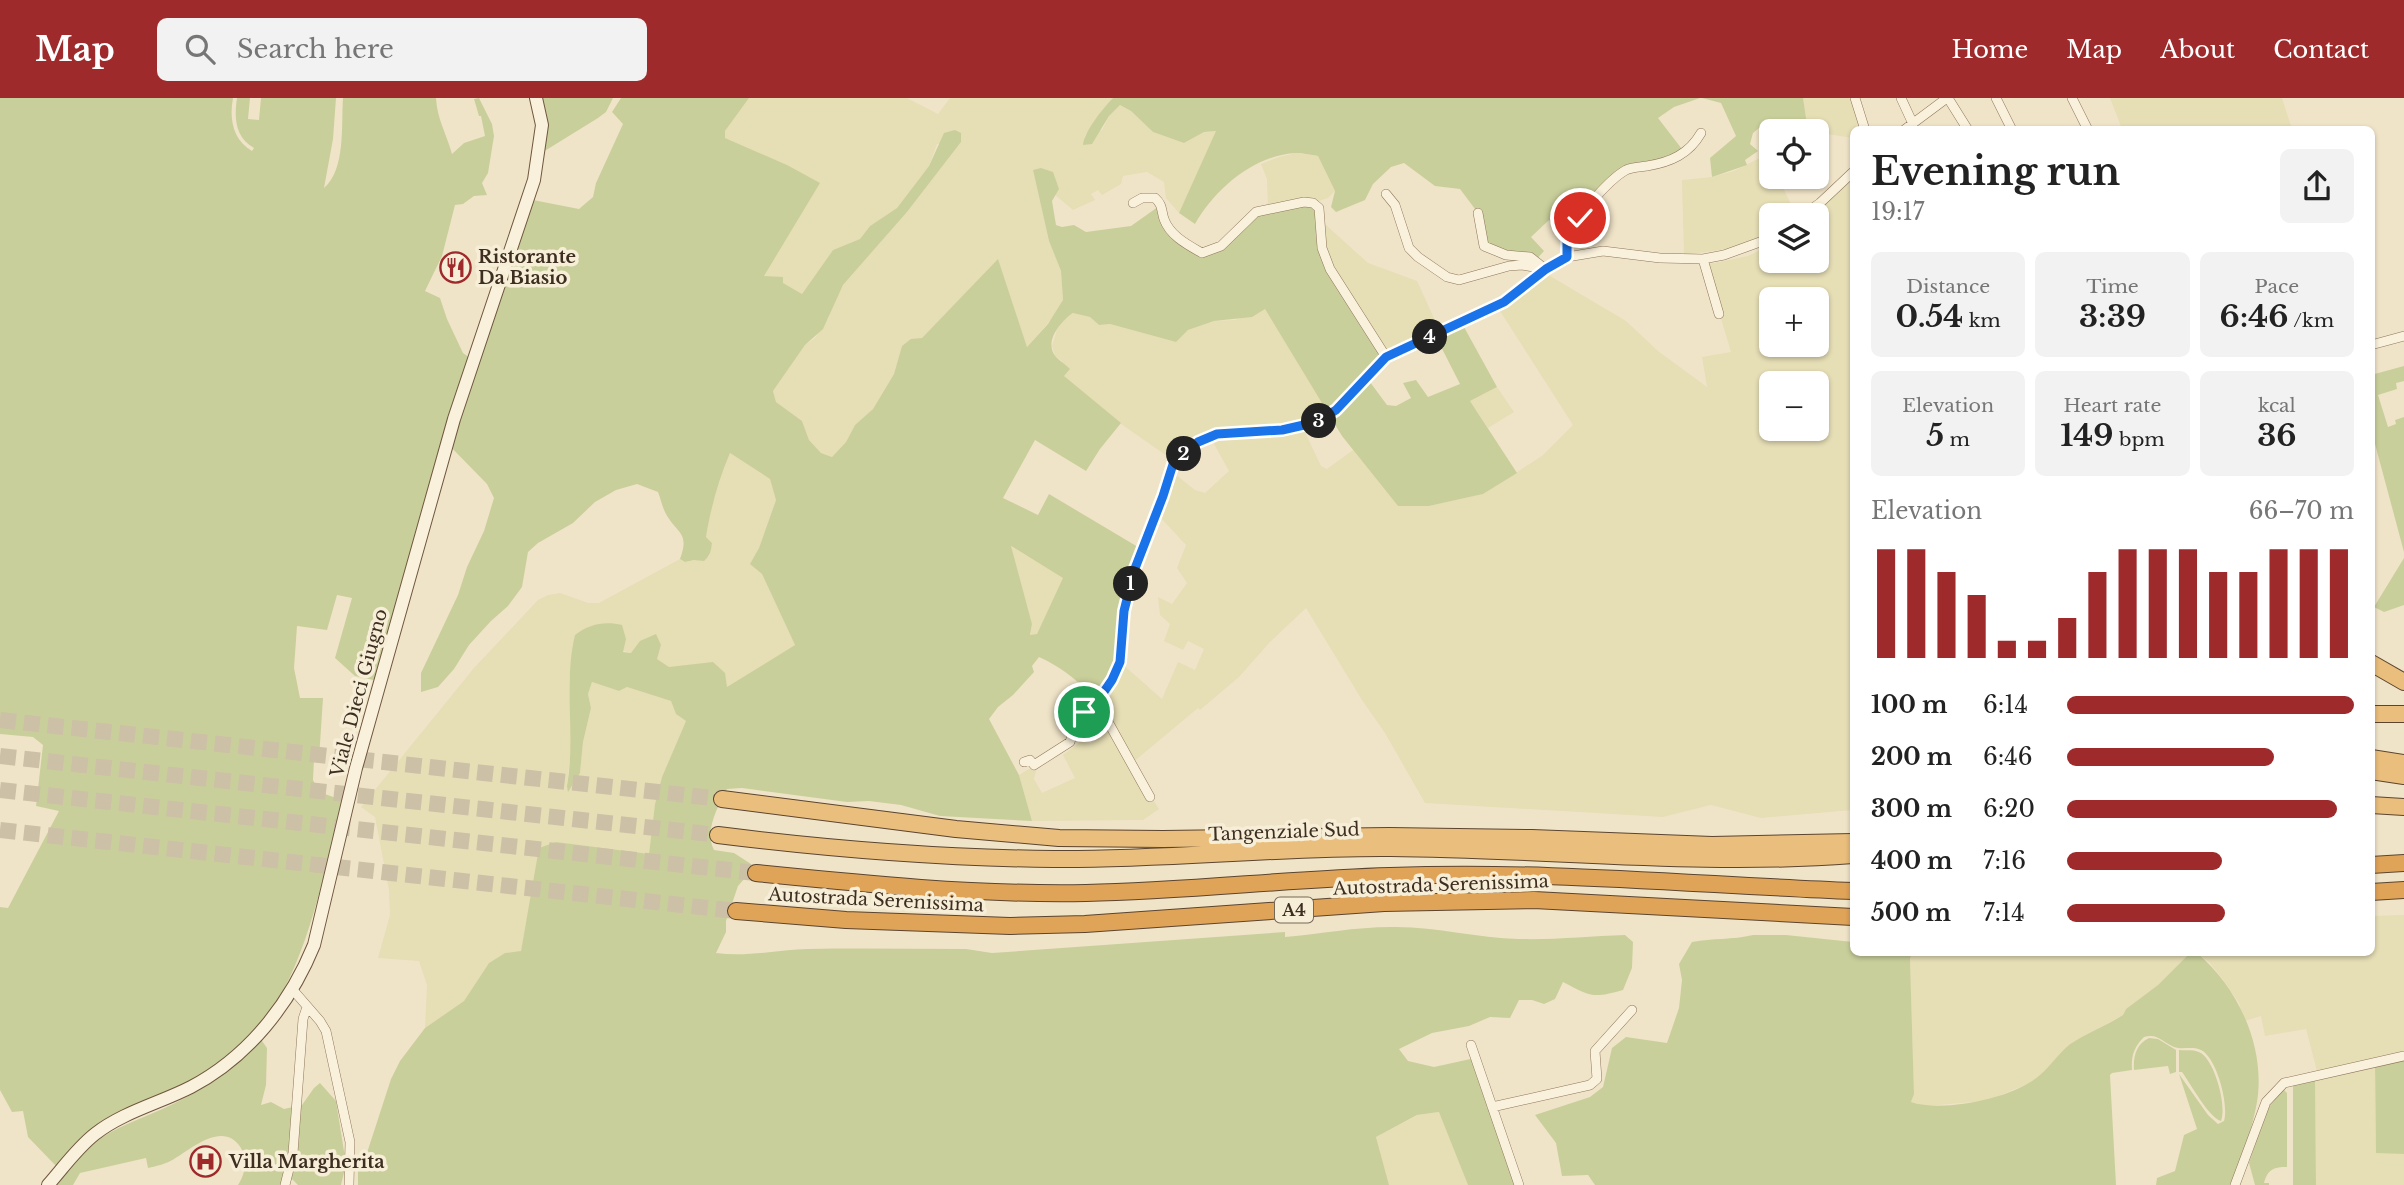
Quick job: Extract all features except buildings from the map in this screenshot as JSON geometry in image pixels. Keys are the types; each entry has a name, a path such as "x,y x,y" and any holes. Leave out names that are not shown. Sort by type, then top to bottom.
{"highway":[{"path":"2375,665 2404,682"},
{"path":"2375,713 2404,714"},
{"path":"2375,759 2404,763"},
{"path":"2375,772 2404,776"},
{"name":"Tangenziale Sud","path":"722,799 956,829 1059,838 1389,836 1712,845 1850,845"},
{"path":"2375,805 2404,807"},
{"name":"Tangenziale Sud","path":"718,835 833,849 946,857 1057,859 1388,848 1678,858 1793,858 1850,845"},
{"path":"2375,865 2404,863"},
{"name":"Autostrada Serenissima","path":"756,873 947,890 1015,893 1230,887 1390,876 1536,874 1850,891"},
{"path":"2375,892 2404,890"},
{"name":"Autostrada Serenissima","path":"736,911 859,921 1023,926 1384,903 1534,900 1850,917"}],"main road":[{"name":"Viale Dieci Giugno","path":"48,1185 94,1134 191,1087 243,1052 293,990 314,945 356,768 454,419 534,180 541,125 536,98"}],"street":[{"path":"1855,98 1864,126"},
{"path":"1901,98 1908,126"},
{"path":"1909,126 1948,98 1966,126"},
{"path":"1996,98 2010,126"},
{"path":"2073,98 2086,126"},
{"path":"1567,257 1567,238 1580,218 1617,176 1629,169 1652,166 1677,158 1693,146 1701,133"},
{"path":"1821,203 1850,175"},
{"path":"1386,194 1395,205 1409,248 1447,277 1459,280 1509,266 1546,269"},
{"path":"1133,204 1142,198 1156,198 1162,204 1166,224 1186,245 1202,253 1221,247 1255,212 1304,202 1313,203 1319,208 1322,248 1330,269 1386,357"},
{"path":"1478,213 1484,247 1506,255 1530,257 1546,269"},
{"path":"1024,762 1030,760 1034,765 1070,742 1075,726 1084,712 1097,702 1112,680 1120,662 1124,611 1134,571 1174,461 1198,442 1217,434 1282,430 1317,422 1336,410 1386,357 1504,302 1546,269 1567,257 1603,251 1703,260 1759,242"},
{"path":"1703,260 1719,314"},
{"path":"2375,344 2404,336"},
{"path":"1097,702 1150,797"},
{"path":"293,990 326,1031 350,1142 349,1185"},
{"path":"285,1185 293,1153 303,1019 307,1007"},
{"path":"1492,1107 1590,1084 1597,1079 1595,1051 1632,1010"},
{"path":"1471,1045 1519,1185"},
{"path":"2235,1185 2266,1102 2284,1083 2404,1056"}],"shaded area":[{"path":"749,98 907,98 938,114 950,98 1113,98 1084,137 1102,130 1109,116 1120,105 1131,111 1153,132 1184,143 1204,132 1217,131 1179,213 1166,198 1164,182 1147,172 1123,176 1121,184 1102,195 1098,190 1091,194 1095,200 1073,210 1055,195 1058,189 1033,170 1049,241 1061,271 1063,300 1057,313 1027,347 998,260 922,338 902,346 894,374 873,409 855,425 846,442 832,457 821,453 809,440 802,421 776,402 773,391 805,345 815,338 828,319 843,285 907,212 961,142 937,144 929,166 897,208 870,226 860,239 833,250 802,294 764,277 787,165 725,138 725,131"},
{"path":"1803,98 1855,98 1864,126 1850,126 1850,138 1829,134 1829,119 1806,119"},
{"path":"2110,98 2282,98 2291,126 2121,126"},
{"path":"1296,153 1318,156 1335,191 1328,198 1313,203 1268,208 1267,179 1261,164"},
{"path":"1759,158 1759,189 1784,189 1790,203 1759,203 1759,238 1733,248 1684,255 1682,180 1712,177 1734,171"},
{"path":"1850,181 1850,810 1761,818 1711,805 1663,817 1425,803 1385,733 1306,608 1270,642 1239,677 1131,764 1159,809 1143,820 1032,821 1019,775 1037,768 1034,779 1042,793 1075,778 1063,755 1080,742 1091,743 1111,729 1097,702 1120,662 1162,699 1178,662 1195,670 1204,649 1188,641 1183,650 1164,641 1170,624 1160,615 1158,597 1172,604 1187,583 1177,568 1186,545 1159,516 1175,474 1195,490 1205,493 1229,471 1214,444 1217,435 1174,461 1124,426 1063,376 1062,361 1055,356 1052,346 1058,326 1064,319 1074,313 1090,317 1099,325 1110,324 1176,342 1188,330 1214,321 1235,320 1265,309 1330,414 1302,426 1321,466 1327,469 1353,450 1398,506 1429,506 1483,494 1542,456 1573,425 1500,311 1538,282 1545,273 1626,321 1658,351 1707,387 1702,357 1731,352 1705,265 1748,256 1759,251 1759,273 1829,273 1827,203"},
{"path":"1326,225 1368,263 1417,281 1438,327 1412,339 1386,357 1330,269 1321,229"},
{"path":"1497,387 1514,412 1488,428 1470,401"},
{"path":"730,453 770,479 776,500 751,564 762,574 795,645 727,688 669,667 657,659 661,645 640,641 632,653 574,640 569,681 572,738 567,786 580,773 583,742 591,708 588,694 592,682 619,691 627,687 671,701 676,714 686,721 662,777 655,804 649,855 556,842 526,922 521,952 505,953 489,963 464,1001 425,1028 427,985 419,961 378,958 390,915 389,890 375,817 361,807 474,668 538,600 560,593 588,603 599,603 680,559 685,562 709,557 712,543 706,537 712,504"},
{"path":"1010,546 1064,578 1037,634 1030,636 1032,624"},
{"path":"2404,915 2404,1051 2317,1071 2306,1029 2265,1036 2261,1016 2245,1021 2239,1003 2209,962 2201,956 2375,956 2375,916"},
{"path":"1911,956 2187,956 2158,985 2126,1009 2123,1015 2073,1042 2041,1075 2028,1084 1985,1101 1926,1106 1911,1102 1914,1093"},
{"path":"2375,1064 2376,1152 2404,1154 2404,1185 2316,1185 2315,1080"},
{"path":"1440,1112 1468,1185 1389,1185 1376,1137 1418,1115"}],"green space":[{"path":"0,98 233,98 234,128 240,141 252,151 254,148 239,133 237,126 237,98 250,98 248,119 259,120 261,98 336,98 333,139 324,188 336,170 339,158 343,98 436,98 440,120 452,154 464,143 485,136 474,99 479,98 492,124 494,136 488,173 482,183 487,195 474,196 463,204 455,205 442,256 425,291 440,298 463,353 477,363 533,200 579,209 593,197 596,183 623,124 612,112 621,98 749,98 725,131 725,138 787,165 820,183 764,276 783,277 783,283 802,294 833,250 860,239 870,226 897,208 929,166 944,133 955,130 961,133 961,142 907,212 843,285 823,329 805,345 773,391 776,402 802,421 809,440 821,453 832,457 846,442 855,425 873,409 894,374 902,346 911,339 922,338 998,259 1027,347 1048,324 1063,300 1061,271 1049,241 1033,170 1041,168 1053,172 1059,189 1052,201 1056,225 1074,225 1086,232 1131,226 1162,204 1166,224 1202,253 1221,246 1256,212 1304,202 1319,208 1322,248 1386,357 1367,378 1387,405 1396,406 1411,398 1403,383 1416,380 1428,397 1460,384 1437,339 1464,327 1497,387 1470,401 1517,473 1483,494 1429,506 1398,506 1342,436 1265,309 1252,317 1214,321 1188,330 1176,342 1110,324 1099,325 1090,317 1073,313 1055,332 1051,345 1053,351 1070,369 1064,376 1121,423 1086,471 1035,440 1003,498 1038,515 1049,494 1138,547 1120,605 1118,655 1111,673 1093,697 1068,674 1039,657 1032,666 1034,672 989,719 1019,775 1032,821 940,816 901,805 869,801 847,802 742,788 727,789 713,819 711,842 714,850 734,853 751,864 738,886 726,921 726,932 716,953 808,949 966,949 992,953 1285,932 1285,937 1364,928 1407,927 1519,939 1625,935 1633,942 1632,968 1623,990 1591,995 1563,982 1555,999 1544,1004 1519,1000 1510,1018 1490,1017 1469,1026 1432,1033 1399,1049 1408,1061 1434,1067 1475,1058 1519,1185 1468,1185 1439,1112 1417,1115 1376,1137 1389,1185 358,1185 358,1171 365,1159 391,1079 400,1061 425,1028 464,1001 489,963 505,953 521,951 539,848 556,842 649,854 655,804 662,777 686,721 676,714 671,701 627,687 619,691 592,682 588,694 591,708 583,742 580,773 568,792 570,673 575,635 597,624 622,625 626,639 623,652 631,653 640,641 656,634 661,645 657,659 669,667 713,662 725,673 727,687 795,645 762,574 750,564 759,548 776,500 770,479 730,453 713,505 706,537 712,546 704,561 685,562 680,559 683,538 666,514 658,492 637,484 616,490 595,502 573,523 538,543 528,552 522,587 508,606 469,645 454,669 438,687 421,692 421,673 458,595 467,567 484,531 494,498 487,484 443,439 378,681 355,676 335,658 352,598 337,595 327,630 297,626 294,668 300,698 323,698 319,759 314,759 313,780 319,792 342,800 306,937 277,1002 258,1031 230,1058 190,1082 105,1119 83,1136 57,1167 28,1137 23,1111 12,1112 0,1090 0,907 8,908 59,811 36,806 43,745 33,737 0,734","holes":["1011,546 1063,578 1037,634 1030,635 1032,624"]},
{"path":"539,98 613,98 606,112 543,152"},
{"path":"1113,98 1700,98 1674,107 1658,118 1685,153 1617,176 1567,238 1549,220 1531,237 1544,251 1535,261 1484,246 1478,213 1460,189 1435,186 1404,163 1391,167 1373,184 1365,200 1336,212 1331,207 1335,191 1318,156 1296,153 1280,155 1237,176 1213,198 1195,224 1179,213 1216,131 1204,132 1184,143 1153,132 1131,111 1120,105 1109,116 1092,144 1083,145 1090,127"},
{"path":"1702,98 1803,98 1806,119 1759,119 1759,128 1753,133 1750,144 1758,151 1745,160 1747,165 1712,177 1710,158 1736,136 1721,103"},
{"path":"2404,366 2404,381 2396,383 2397,389 2378,395 2388,427 2396,424 2395,420 2404,417 2404,552 2375,444 2375,374"},
{"path":"2404,558 2404,605 2384,612 2375,605"},
{"path":"1786,935 1850,942 1850,956 1911,956 1914,1094 1911,1102 1941,1106 1997,1097 2029,1083 2070,1044 2123,1015 2126,1009 2158,985 2187,956 2200,956 2225,982 2236,1000 2253,1040 2257,1060 2259,1081 2255,1113 2230,1185 2156,1185 2157,1178 2175,1171 2184,1135 2197,1129 2179,1074 2208,1115 2218,1124 2224,1121 2225,1104 2217,1072 2207,1055 2198,1049 2177,1048 2149,1036 2144,1037 2136,1048 2132,1070 2110,1075 2116,1185 1595,1185 1588,1175 1562,1176 1556,1143 1535,1115 1590,1097 1603,1087 1612,1048 1626,1037 1667,1043 1679,1008 1682,980 1679,964 1692,942"},
{"path":"260,1038 267,1048 266,1085 261,1105 271,1102 284,1109 302,1105 320,1083 336,1101 346,1164 341,1185 298,1185 292,1179 286,1185 238,1185 245,1167 241,1148 226,1136 217,1136 161,1165 148,1168 146,1158 80,1173 73,1185 56,1185 101,1138 199,1090 232,1067"},
{"path":"2149,1038 2158,1039 2176,1050 2176,1072 2170,1074 2168,1066 2134,1070 2136,1051"},
{"path":"2179,1050 2201,1053 2211,1065 2221,1095 2221,1121 2211,1113 2182,1072 2179,1072"},
{"path":"2404,1058 2404,1154 2376,1153 2375,1064"},
{"path":"2315,1080 2316,1185 2293,1185 2293,1084"},
{"path":"2283,1089 2287,1093 2287,1167 2275,1168 2267,1175 2264,1183 2269,1185 2255,1185 2249,1163 2266,1111"}],"tunnel":[{"path":"0,720 722,799"},
{"path":"0,756 718,835"},
{"path":"0,790 756,873"},
{"path":"0,830 736,911"}],"place":[{"name":"Ristorante Da Biasio","path":"455,267"},
{"name":"Villa Margherita","path":"206,1162"}],"route":[{"path":"1084,712 1097,702 1120,662 1124,611 1134,571 1174,461 1198,442 1217,434 1282,430 1317,422 1336,410 1386,357 1504,302 1546,269 1567,257 1567,238 1580,218"}]}
